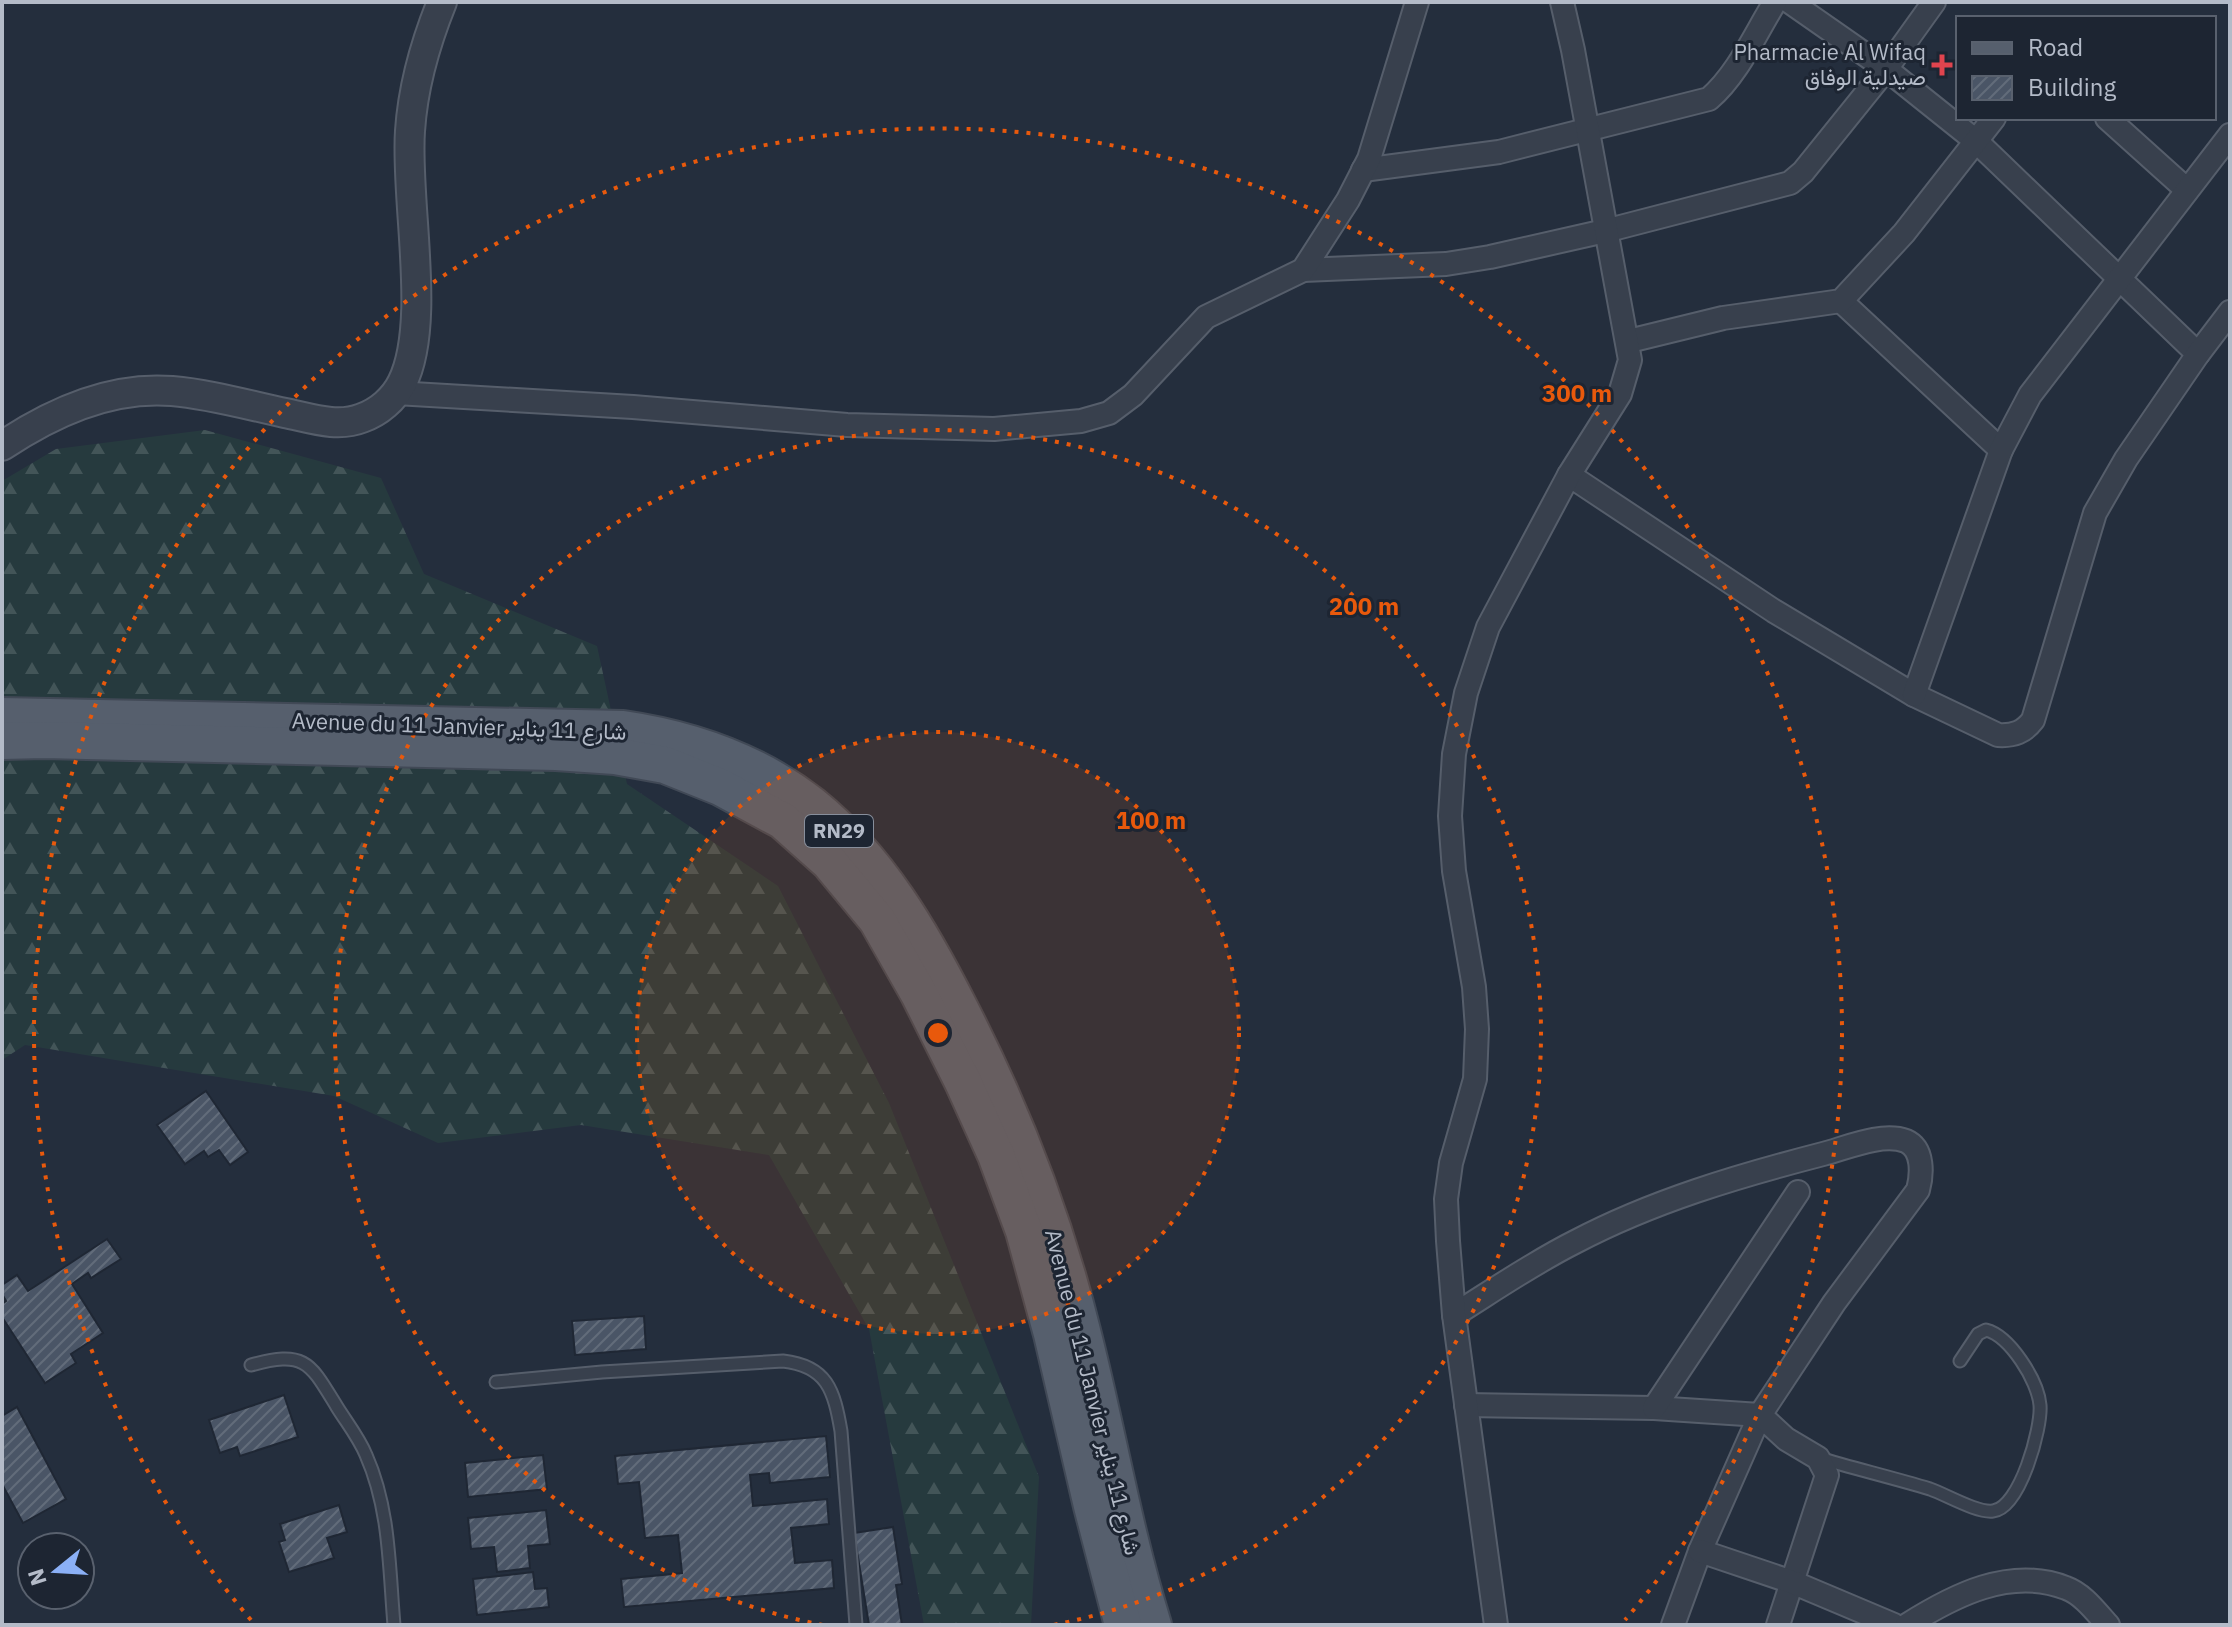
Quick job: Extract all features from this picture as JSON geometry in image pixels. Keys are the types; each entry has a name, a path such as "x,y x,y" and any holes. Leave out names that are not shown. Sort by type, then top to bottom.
{"main road":[{"name":"Avenue du 11 Janvier شارع 11 يناير","path":"2,716 623,729 663,735 711,750 774,779 812,806 856,847 903,907 991,1068 1026,1150 1054,1228 1083,1332 1136,1569 1153,1625"},
{"name":"Avenue du 11 Janvier شارع 11 يناير","path":"2,741 556,752 615,756 665,765 720,787 783,821 829,862 877,920 919,994 996,1155 1024,1231 1052,1334 1123,1625"},
{"path":"1109,1625 1110,1576"}],"street":[{"path":"2,446 55,415 91,401 128,392 172,391 333,423 360,419 383,407 396,393 411,360 415,331 410,132 419,67 442,2"},
{"path":"1303,270 1348,200 1363,170 1417,2"},
{"path":"1496,1625 1454,1315 1446,1199 1451,1163 1475,1079 1477,1029 1474,987 1454,871 1450,816 1454,754 1466,693 1488,627 1569,475 1620,394 1630,360 1629,341 1562,2"},
{"path":"1363,170 1499,152 1709,99 1721,88 1775,2"},
{"path":"1790,2 1886,69 1976,141 2198,354"},
{"path":"396,393 633,407 847,425 994,429 1081,421 1121,406 1206,317 1303,270 1446,264 1605,231 1790,183 1803,172 1886,69 1934,2"},
{"path":"1629,341 1723,318 1841,301 1904,233 1992,120"},
{"path":"2109,120 2187,190"},
{"path":"1914,695 2001,450 2030,395 2230,135"},
{"path":"1841,301 2001,450"},
{"path":"1569,475 1774,611 1914,695 1998,735 2013,734 2026,729 2033,720 2095,513 2126,459 2230,312"},
{"path":"1454,1315 1574,1242 1653,1207 1731,1178 1872,1141 1889,1139 1910,1143 1921,1165 1922,1177 1918,1190 1834,1303 1760,1415 1700,1551 1673,1625"},
{"path":"1654,1408 1798,1192"},
{"path":"1466,1405 1654,1408 1760,1415 1786,1439 1818,1458 1827,1475 1778,1625"},
{"path":"1700,1551 1792,1582 1894,1625"},
{"path":"1907,1625 1946,1601 1980,1587 2018,1581 2068,1588 2087,1602 2108,1625"}],"lane":[{"path":"1818,1458 1934,1490 1983,1509 1993,1511 2004,1507 2016,1494 2030,1458 2041,1410 2038,1389 1997,1333 1986,1330 1978,1334 1960,1361"},
{"path":"251,1365 279,1357 298,1360 313,1368 365,1452 385,1516 394,1625"},
{"path":"496,1382 768,1362 804,1364 823,1378 836,1401 856,1625"}],"green space":[{"path":"205,430 381,478 424,574 597,646 627,784 778,886 889,1103 1039,1477 1031,1625 924,1625 869,1329 769,1155 581,1125 438,1143 334,1096 25,1045 2,1060 2,481 56,449"}],"building":[{"path":"206,1091 248,1152 230,1165 219,1150 208,1157 204,1151 185,1164 157,1125"},
{"path":"107,1239 121,1259 91,1278 88,1273 72,1284 103,1333 71,1354 76,1363 45,1383 2,1317 2,1304 6,1301 2,1285 17,1275 28,1291"},
{"path":"644,1316 646,1349 575,1355 572,1321"},
{"path":"284,1395 298,1437 240,1456 237,1447 220,1453 209,1420"},
{"path":"17,1407 66,1499 23,1523 2,1484 2,1416"},
{"path":"826,1436 830,1477 770,1483 769,1473 750,1475 753,1506 827,1499 829,1524 791,1528 795,1563 832,1560 834,1588 624,1607 621,1579 682,1573 678,1535 645,1538 639,1482 618,1484 615,1456"},
{"path":"543,1455 547,1489 468,1497 465,1463"},
{"path":"339,1505 347,1532 327,1538 334,1558 289,1572 279,1542 285,1540 280,1524"},
{"path":"546,1510 550,1544 528,1546 530,1568 497,1572 494,1547 471,1549 468,1518"},
{"path":"893,1527 902,1584 896,1585 902,1625 869,1625 854,1533"},
{"path":"533,1572 535,1589 547,1588 549,1607 477,1615 473,1579"}],"place":[{"name":"Pharmacie Al Wifaq صيدلية الوفاق","path":"1942,65"}]}
